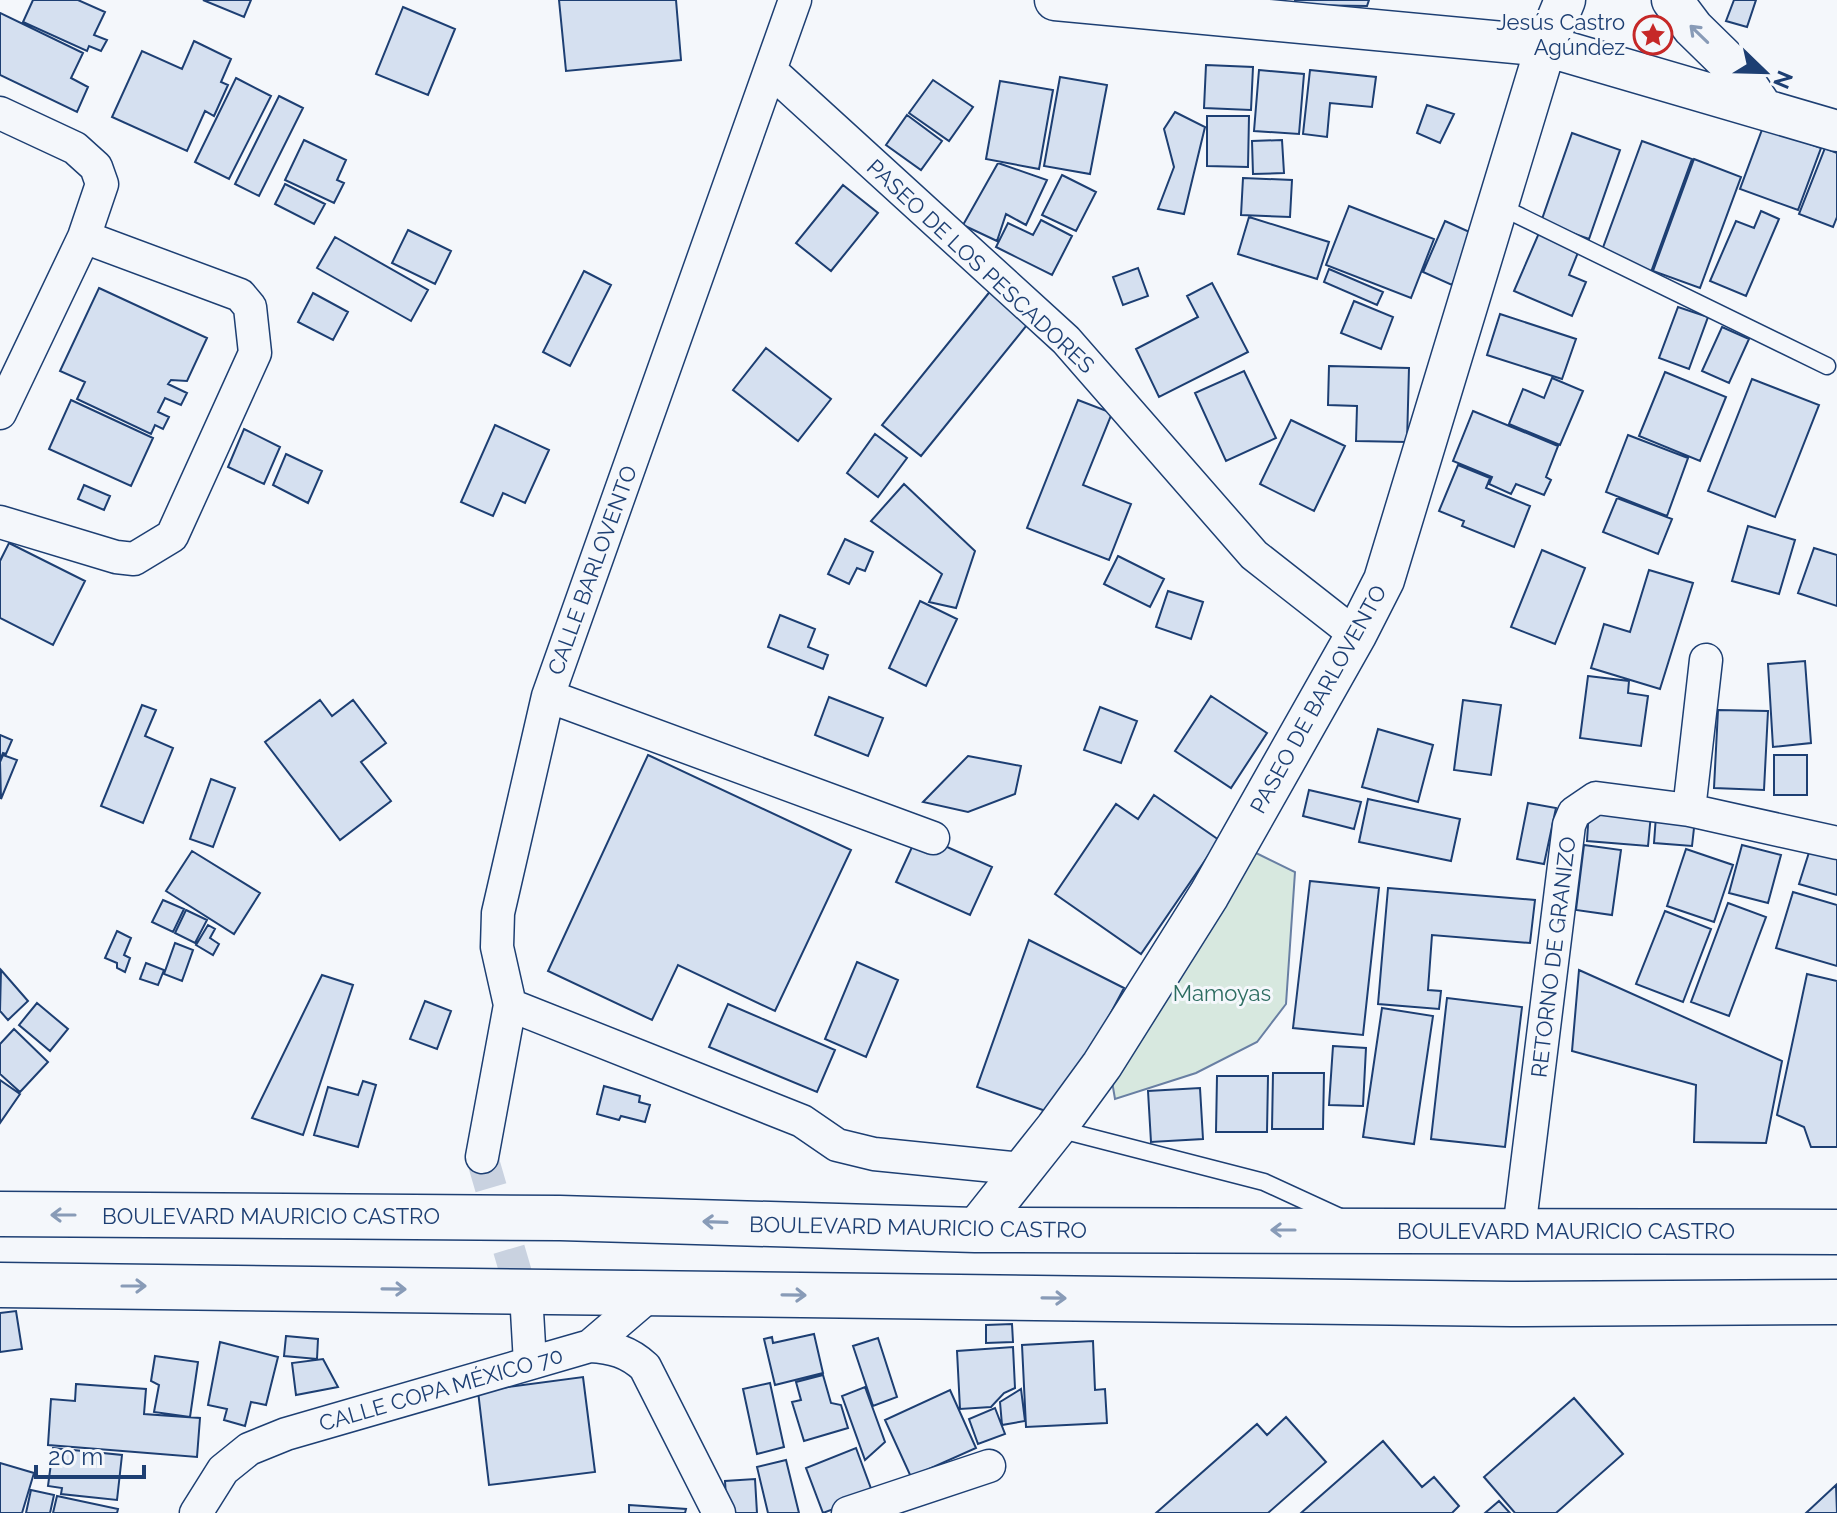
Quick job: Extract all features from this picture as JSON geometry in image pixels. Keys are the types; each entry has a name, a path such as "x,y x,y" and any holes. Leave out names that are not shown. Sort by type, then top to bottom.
{"main road":[{"name":"BOULEVARD MAURICIO CASTRO","path":"0,1214 560,1218 975,1230 1837,1232"},
{"path":"0,1285 1511,1304 1837,1302"}],"street":[{"name":"CALLE BARLOVENTO","path":"482,1157 510,1005 497,947 498,913 548,696 795,0"},
{"path":"1055,0 1546,46 1837,131"},
{"name":"PASEO DE BARLOVENTO","path":"975,1230 1102,1065 1209,895 1384,580 1546,46 1565,0"},
{"path":"1672,0 1693,28 1739,73 1763,109"},
{"name":"PASEO DE LOS PESCADORES","path":"771,71 1066,340 1254,555 1356,635"},
{"path":"0,113 75,148 96,167 102,184 84,237 0,413"},
{"path":"0,522 116,557 134,559 172,536 255,353 250,307 240,295 84,237"},
{"path":"1689,810 1706,660"},
{"path":"548,696 933,838"},
{"name":"RETORNO DE GRANIZO","path":"1519,1230 1569,825 1574,813 1596,798 1689,810 1837,843"},
{"path":"510,1005 802,1121 837,1145 874,1154 1023,1169"},
{"name":"CALLE COPA MÉXICO 70","path":"196,1513 223,1470 249,1449 286,1434 590,1346 652,1293"},
{"path":"527,1311 530,1363"},
{"path":"590,1346 620,1350 634,1356 645,1367 719,1513"},
{"path":"848,1513 989,1466"}],"lane":[{"path":"1497,205 1827,366"},
{"path":"1056,1128 1264,1182 1368,1230"}],"green space":[{"name":"Mamoyas","path":"1252,851 1295,872 1286,1004 1257,1042 1196,1073 1115,1099 1108,1058"}],"building":[{"path":"33,0 78,0 105,12 94,35 107,40 101,51 89,46 87,51 23,22"},
{"path":"203,0 251,0 244,17"},
{"path":"559,0 676,0 681,60 566,71"},
{"path":"1295,0 1369,0 1367,6 1295,5"},
{"path":"1734,0 1756,0 1747,27 1726,21"},
{"path":"403,7 455,29 428,95 376,74"},
{"path":"0,13 83,53 71,78 88,87 77,112 0,75"},
{"path":"194,41 231,59 221,82 228,85 214,116 205,111 187,151 112,117 142,51 182,69"},
{"path":"1206,65 1253,67 1251,110 1204,108"},
{"path":"1259,70 1304,74 1299,134 1254,131"},
{"path":"1310,70 1376,77 1372,107 1330,103 1327,137 1303,134"},
{"path":"1060,77 1107,85 1090,174 1044,166"},
{"path":"236,78 271,96 229,179 195,162"},
{"path":"933,80 973,107 949,141 909,113"},
{"path":"1000,81 1053,90 1039,169 986,159"},
{"path":"279,96 303,108 259,196 235,184"},
{"path":"1427,105 1454,114 1440,143 1417,133"},
{"path":"1175,112 1205,127 1184,214 1158,209 1174,167 1164,129"},
{"path":"907,115 942,141 921,170 886,145"},
{"path":"1207,116 1249,116 1248,167 1207,166"},
{"path":"1763,127 1821,148 1798,210 1740,189"},
{"path":"1572,133 1620,150 1589,239 1541,222"},
{"path":"304,140 346,160 337,180 344,183 334,203 285,180"},
{"path":"1282,140 1284,173 1253,174 1252,141"},
{"path":"1642,141 1692,159 1651,272 1601,253"},
{"path":"1825,148 1837,153 1837,217 1833,227 1799,214"},
{"path":"1694,159 1741,177 1700,288 1653,271"},
{"path":"998,163 1047,180 1026,225 1006,214 997,241 963,225"},
{"path":"1062,175 1096,192 1076,231 1042,215"},
{"path":"1243,178 1292,180 1290,217 1241,215"},
{"path":"285,184 325,204 314,224 275,204"},
{"path":"843,185 878,213 831,271 796,243"},
{"path":"1349,206 1434,239 1411,298 1326,265"},
{"path":"1761,211 1779,219 1746,296 1710,281 1736,221 1754,228"},
{"path":"1249,217 1329,242 1317,279 1238,254"},
{"path":"1041,220 1072,236 1052,275 996,247 1008,223 1033,235"},
{"path":"1445,221 1474,234 1452,285 1423,272"},
{"path":"408,230 451,251 435,284 392,263"},
{"path":"1539,233 1579,250 1569,275 1586,282 1572,316 1514,291"},
{"path":"335,237 428,290 411,321 317,268"},
{"path":"1138,268 1148,296 1123,305 1113,277"},
{"path":"1329,269 1383,292 1377,305 1324,282"},
{"path":"584,271 611,285 570,366 543,352"},
{"path":"1212,283 1248,352 1159,397 1136,349 1198,317 1187,296"},
{"path":"99,288 207,338 187,381 171,380 168,384 187,393 181,405 165,398 158,412 169,417 163,429 155,425 151,434 77,399 85,382 60,371"},
{"path":"992,289 1031,320 921,456 882,425"},
{"path":"313,293 348,312 333,340 298,322"},
{"path":"1354,301 1393,317 1381,349 1341,333"},
{"path":"1678,307 1708,317 1689,369 1659,358"},
{"path":"1500,314 1576,339 1562,379 1487,355"},
{"path":"1722,327 1749,339 1729,383 1702,371"},
{"path":"766,348 831,399 798,441 733,390"},
{"path":"1329,366 1409,368 1407,442 1356,441 1357,406 1328,405"},
{"path":"1244,371 1276,438 1226,461 1195,393"},
{"path":"1665,372 1726,397 1700,461 1639,436"},
{"path":"1552,378 1583,391 1560,445 1509,424 1523,389 1544,398"},
{"path":"1752,379 1819,405 1775,517 1708,491"},
{"path":"71,400 153,438 131,486 49,449"},
{"path":"1078,400 1112,413 1083,485 1131,504 1109,560 1027,528"},
{"path":"1473,411 1558,446 1546,477 1551,480 1544,495 1516,484 1511,494 1489,484 1492,477 1453,461"},
{"path":"1291,420 1345,446 1314,511 1260,484"},
{"path":"495,425 549,450 525,503 503,493 493,516 461,502"},
{"path":"244,429 280,447 264,484 228,467"},
{"path":"875,434 907,458 878,497 847,473"},
{"path":"1628,435 1688,458 1667,516 1606,492"},
{"path":"286,454 322,471 308,503 273,485"},
{"path":"1458,465 1490,478 1486,488 1530,506 1514,547 1462,526 1464,521 1439,511"},
{"path":"904,484 975,551 956,608 929,602 942,574 871,521"},
{"path":"84,485 110,496 104,510 78,499"},
{"path":"1617,498 1672,519 1658,554 1603,532"},
{"path":"1748,526 1795,540 1779,594 1732,581"},
{"path":"845,539 873,552 865,571 857,568 849,584 828,574"},
{"path":"9,543 85,581 53,645 0,618 0,561"},
{"path":"1814,548 1837,555 1837,606 1798,593"},
{"path":"1542,550 1585,568 1555,644 1511,627"},
{"path":"1118,556 1164,579 1150,607 1104,584"},
{"path":"1649,570 1693,583 1660,689 1591,668 1604,624 1630,632"},
{"path":"1168,591 1203,602 1191,639 1156,627"},
{"path":"920,601 957,619 926,686 889,668"},
{"path":"780,615 815,629 808,647 828,655 823,669 768,647"},
{"path":"1805,661 1811,743 1773,747 1768,664"},
{"path":"1588,676 1629,681 1628,693 1648,696 1641,746 1580,738"},
{"path":"1211,696 1267,733 1231,788 1175,751"},
{"path":"829,697 883,718 868,756 815,735"},
{"path":"320,700 332,716 353,700 386,743 361,762 391,801 340,840 265,742"},
{"path":"1463,700 1501,705 1491,775 1454,770"},
{"path":"142,705 156,710 145,736 173,748 143,823 101,806"},
{"path":"1100,707 1137,721 1121,763 1084,750"},
{"path":"1718,710 1768,711 1764,790 1714,788"},
{"path":"1378,729 1433,745 1418,802 1362,787"},
{"path":"0,735 12,740 0,760"},
{"path":"3,755 17,760 1,799 0,762"},
{"path":"648,755 851,850 775,1011 678,965 652,1020 548,971"},
{"path":"1774,755 1807,755 1807,795 1774,795"},
{"path":"968,756 1021,766 1015,794 968,812 923,802"},
{"path":"211,779 235,788 213,847 190,839"},
{"path":"1309,790 1361,802 1354,829 1303,816"},
{"path":"1154,795 1219,840 1141,954 1055,894 1116,804 1138,819"},
{"path":"1368,799 1460,819 1451,861 1359,842"},
{"path":"1528,803 1556,808 1544,864 1517,859"},
{"path":"1589,809 1651,814 1648,846 1587,841"},
{"path":"1656,816 1695,819 1692,846 1654,843"},
{"path":"918,834 992,867 970,915 896,882"},
{"path":"1812,843 1837,850 1837,895 1799,884"},
{"path":"1584,845 1621,850 1612,915 1576,910"},
{"path":"1742,845 1781,855 1768,903 1729,893"},
{"path":"1686,849 1733,865 1714,922 1667,906"},
{"path":"192,851 260,893 234,934 166,891"},
{"path":"1310,881 1379,888 1363,1035 1293,1028"},
{"path":"1388,888 1535,900 1530,943 1432,935 1428,990 1441,991 1439,1009 1378,1004"},
{"path":"1793,892 1837,905 1837,966 1776,948"},
{"path":"163,900 184,909 173,932 152,922"},
{"path":"1728,903 1766,917 1729,1016 1691,1002"},
{"path":"186,910 207,920 195,943 175,933"},
{"path":"1665,911 1711,929 1683,1002 1636,984"},
{"path":"208,925 215,929 210,938 219,944 213,955 196,945"},
{"path":"117,931 131,938 124,955 130,958 125,972 117,968 117,963 105,958"},
{"path":"1029,940 1124,988 1057,1115 977,1087"},
{"path":"175,943 193,950 182,981 164,974"},
{"path":"857,962 898,980 866,1057 825,1039"},
{"path":"146,963 164,970 158,985 140,979"},
{"path":"1,970 28,1001 8,1020 0,1011"},
{"path":"1579,970 1782,1061 1766,1143 1694,1142 1696,1085 1572,1051"},
{"path":"1807,974 1837,981 1837,1147 1811,1147 1804,1127 1777,1115"},
{"path":"322,975 353,985 303,1135 252,1118"},
{"path":"1447,998 1522,1007 1505,1147 1431,1139"},
{"path":"425,1001 451,1011 437,1049 410,1039"},
{"path":"37,1003 68,1029 50,1051 19,1025"},
{"path":"728,1004 835,1050 817,1092 709,1047"},
{"path":"1382,1008 1433,1016 1414,1144 1363,1137"},
{"path":"14,1029 48,1062 20,1092 0,1074 0,1044"},
{"path":"1333,1046 1366,1048 1363,1106 1329,1105"},
{"path":"1273,1073 1324,1073 1323,1129 1272,1129"},
{"path":"1217,1076 1268,1076 1267,1132 1216,1132"},
{"path":"0,1080 20,1094 0,1123"},
{"path":"363,1081 376,1085 358,1147 314,1135 328,1087 358,1095"},
{"path":"604,1086 640,1096 639,1102 650,1105 645,1122 597,1114"},
{"path":"1200,1088 1203,1139 1151,1142 1148,1091"},
{"path":"16,1311 22,1349 0,1352 0,1313"},
{"path":"1012,1324 1013,1342 986,1343 986,1325"},
{"path":"814,1334 823,1373 775,1385 764,1339 772,1337 773,1343"},
{"path":"286,1336 318,1339 317,1359 284,1356"},
{"path":"878,1338 897,1397 873,1406 853,1346"},
{"path":"1093,1341 1095,1390 1105,1389 1107,1423 1026,1427 1022,1345"},
{"path":"220,1342 278,1357 266,1405 251,1402 245,1426 224,1420 227,1409 208,1405"},
{"path":"1013,1347 1015,1388 1004,1393 991,1407 960,1409 957,1351"},
{"path":"155,1356 198,1362 190,1417 154,1412 159,1385 151,1381"},
{"path":"323,1359 338,1387 296,1395 292,1363"},
{"path":"823,1375 831,1403 841,1405 848,1428 804,1441 792,1402 801,1400 796,1382"},
{"path":"583,1377 595,1472 489,1485 478,1391"},
{"path":"770,1383 784,1447 757,1454 743,1389"},
{"path":"76,1384 146,1389 144,1414 200,1418 197,1457 48,1445 51,1399 75,1401"},
{"path":"865,1387 885,1442 865,1460 842,1396"},
{"path":"1021,1389 1025,1421 1002,1425 1000,1402"},
{"path":"950,1390 976,1448 911,1477 885,1420"},
{"path":"1574,1398 1623,1454 1556,1513 1515,1513 1484,1477"},
{"path":"995,1408 1005,1434 978,1444 969,1419"},
{"path":"1286,1417 1326,1462 1268,1513 1156,1513 1257,1424 1267,1435"},
{"path":"1383,1441 1422,1487 1434,1477 1459,1506 1452,1513 1301,1513"},
{"path":"53,1448 122,1455 117,1500 61,1494 62,1488 48,1486"},
{"path":"856,1448 873,1494 823,1513 806,1468"},
{"path":"786,1460 799,1513 768,1513 757,1467"},
{"path":"0,1463 34,1473 22,1513 0,1513"},
{"path":"755,1479 757,1513 727,1513 725,1481"},
{"path":"1836,1485 1837,1513 1806,1513"},
{"path":"31,1490 54,1495 50,1513 26,1513"},
{"path":"57,1496 118,1509 117,1513 53,1513"},
{"path":"1499,1501 1510,1513 1485,1513"},
{"path":"629,1505 686,1509 685,1513 629,1513"}],"tunnel":[{"path":"482,1157 527,1311"}],"place":[{"name":"Jesús Castro Agúndez","path":"1653,35"}]}
